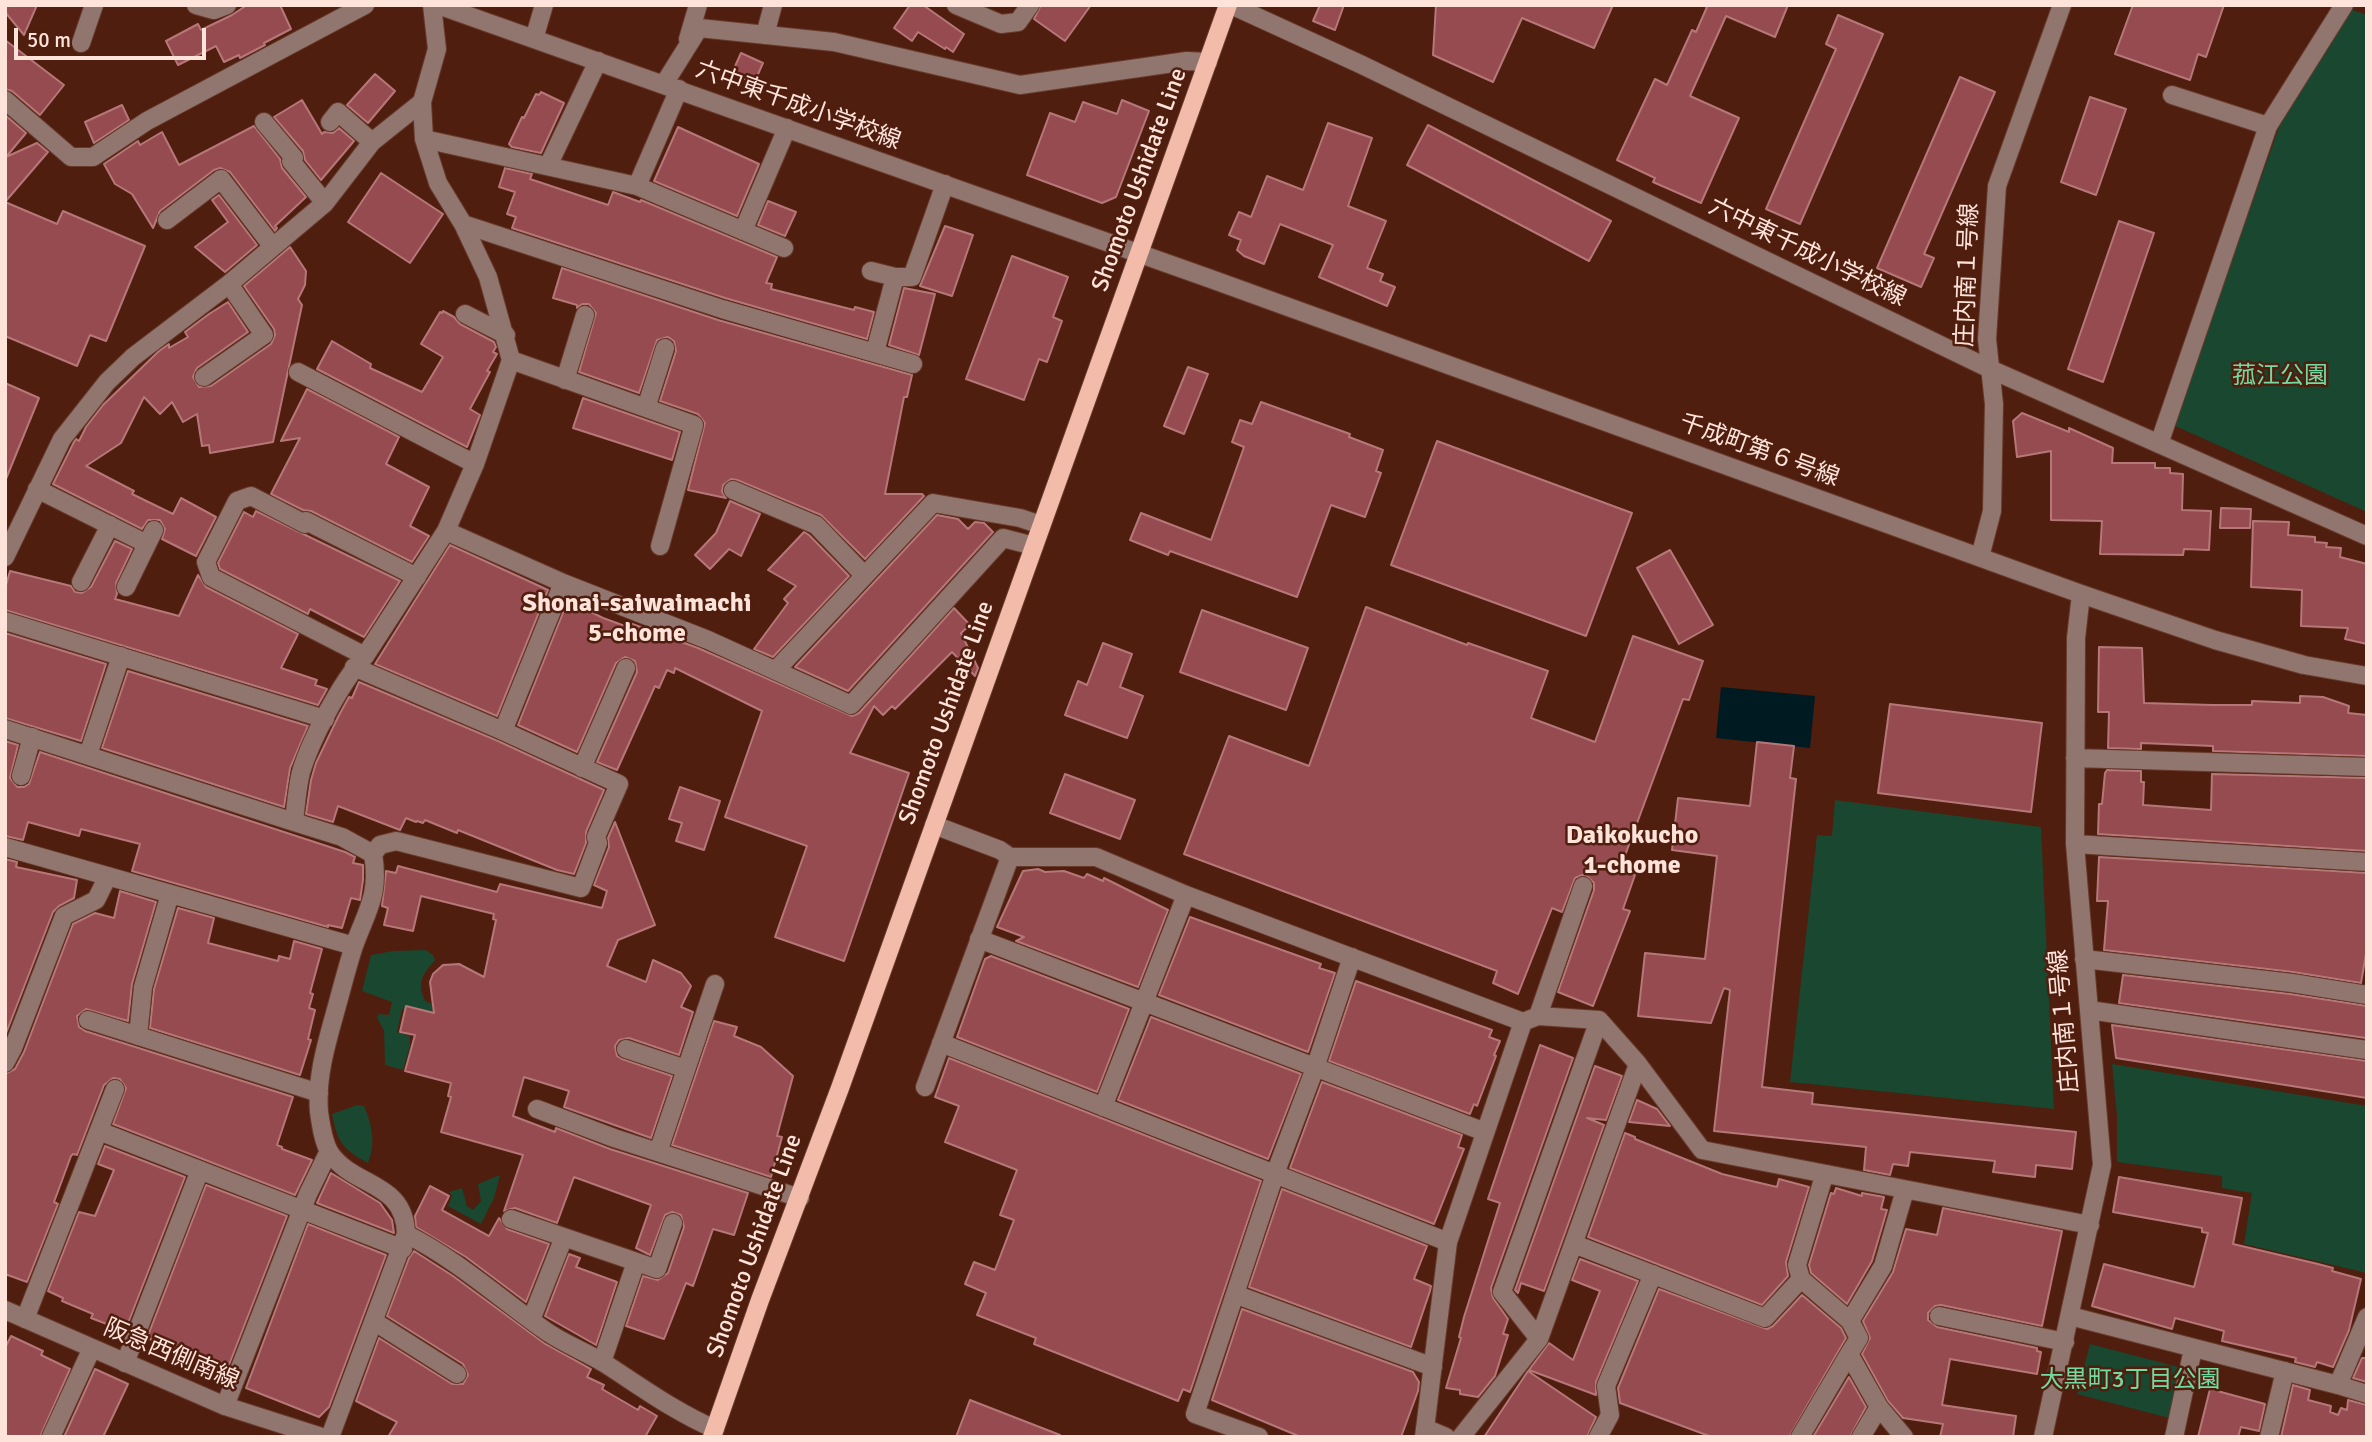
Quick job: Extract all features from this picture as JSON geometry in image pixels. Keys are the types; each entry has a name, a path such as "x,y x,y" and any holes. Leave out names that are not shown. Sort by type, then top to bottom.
{"main road":[{"name":"Shomoto Ushidate Line","path":"713,1433 1230,5"}],"street":[{"path":"81,43 94,5"},
{"path":"196,5 214,10 227,5"},
{"path":"5,100 71,157 93,157 148,121 365,5"},
{"path":"294,822 301,773 325,719 359,661 446,531 475,464 511,360 488,278 463,224 438,183 424,139 422,102 437,49 432,5"},
{"name":"六中東千成小学校線","path":"438,5 1140,254"},
{"path":"534,39 544,5"},
{"path":"637,186 685,52 698,5"},
{"path":"765,34 773,5"},
{"path":"956,5 1001,24 1018,23 1030,5"},
{"name":"六中東千成小学校線","path":"1230,5 1360,64 1990,369 2367,536"},
{"name":"庄内南１号線","path":"1980,557 1992,511 1994,404 1987,339 1997,186 2063,5"},
{"path":"2158,443 2268,126 2344,5"},
{"path":"685,52 699,28 765,34 834,42 1020,85 1187,61 1208,62"},
{"path":"548,166 598,61"},
{"path":"2172,94 2268,126"},
{"path":"5,557 62,439 107,382 133,357 229,284 325,203 372,142 422,102"},
{"path":"330,122 338,112 372,142"},
{"path":"264,122 294,158 290,161 325,203"},
{"path":"743,231 787,128"},
{"path":"424,139 637,186 784,248"},
{"path":"167,220 221,179 273,247"},
{"path":"871,271 895,277 912,277 945,184"},
{"path":"463,224 722,309 913,365"},
{"name":"千成町第６号線","path":"1140,254 2081,594 2215,640 2304,664 2367,676"},
{"path":"875,352 895,277"},
{"path":"204,377 264,335 229,284"},
{"path":"465,314 506,335"},
{"path":"565,380 585,315"},
{"path":"646,408 665,348"},
{"path":"511,360 694,425 660,546"},
{"path":"298,372 475,464"},
{"path":"37,489 110,525 151,537 126,587"},
{"path":"733,490 816,525 864,575"},
{"path":"330,1437 405,1242 402,1211 393,1198 345,1167 329,1151 320,1117 319,1093 323,1058 354,946 372,905 375,877 373,854 380,845 396,841 581,888 598,843 596,837 618,784 359,661 211,577 205,562 237,501 251,496 416,577"},
{"path":"776,670 933,503 1020,518 1041,525"},
{"path":"81,582 110,525"},
{"path":"446,531 563,583 708,640 851,705 1003,538 1034,546"},
{"path":"503,731 563,583"},
{"name":"庄内南１号線","path":"2043,1437 2102,1165 2075,844 2076,638 2081,594"},
{"path":"5,621 325,719"},
{"path":"88,755 121,656"},
{"path":"582,768 626,668"},
{"path":"5,729 342,837 373,854"},
{"path":"21,776 32,737"},
{"path":"2076,758 2367,767"},
{"path":"934,825 1000,850 1010,857 1096,857 1186,895 1352,957 1530,1019 1599,1020 1638,1065 1702,1150 1824,1176 2090,1225"},
{"path":"2075,844 2367,862"},
{"path":"5,846 354,946"},
{"path":"925,1087 1010,857"},
{"path":"5,1063 64,916 96,900 108,876"},
{"path":"1446,1437 1425,1433 1448,1242 1485,1132 1584,886"},
{"path":"138,1036 143,987 170,894"},
{"path":"1103,1107 1186,895"},
{"path":"979,939 1485,1132"},
{"path":"1259,1437 1195,1414 1237,1295 1275,1174 1315,1068 1352,957"},
{"path":"2084,959 2292,983 2367,995"},
{"path":"658,1152 715,984"},
{"path":"2089,1010 2367,1050"},
{"path":"88,1020 319,1093"},
{"path":"1539,1339 1502,1292 1599,1020"},
{"path":"941,1043 1448,1242"},
{"path":"626,1049 686,1069"},
{"path":"1461,1437 1539,1339 1638,1065"},
{"path":"25,1319 115,1089"},
{"path":"537,1108 658,1152 800,1198"},
{"path":"99,1131 302,1210 405,1242 423,1243 546,1331 602,1362 713,1433"},
{"path":"225,1406 302,1210 329,1151"},
{"path":"125,1363 201,1170"},
{"path":"1800,1437 1859,1338 1850,1321 1801,1279 1797,1265 1824,1176"},
{"path":"1850,1321 1883,1266 1905,1190"},
{"path":"511,1219 657,1269 673,1223"},
{"path":"531,1320 564,1237"},
{"path":"1574,1244 1765,1318 1801,1279"},
{"path":"602,1362 636,1262"},
{"path":"1598,1437 1610,1415 1606,1386 1653,1274"},
{"path":"1237,1295 1433,1367"},
{"name":"阪急西側南線","path":"5,1310 225,1406 322,1437"},
{"path":"1939,1316 2065,1342"},
{"path":"2070,1317 2367,1394"},
{"path":"2338,1385 2367,1317"},
{"path":"375,1322 457,1374"},
{"path":"51,1437 92,1348"},
{"path":"2174,1437 2193,1349"},
{"path":"1849,1354 1879,1407 1904,1437"},
{"path":"2269,1437 2285,1371"},
{"path":"1861,1437 1879,1407"}],"green space":[{"name":"菰江公園","path":"2350,9 2367,15 2367,512 2173,425 2283,116"},
{"path":"1835,800 2041,827 2054,1109 1790,1082 1817,835 1832,836"},
{"path":"426,950 435,960 422,979 421,989 425,1001 432,1004 432,1009 451,1015 402,1009 397,1032 410,1036 403,1070 385,1065 384,1031 377,1017 379,1014 389,1015 392,1002 362,991 371,955"},
{"path":"2112,1064 2367,1106 2367,1273 2244,1244 2252,1193 2222,1188 2222,1176 2117,1162 2117,1116"},
{"path":"357,1105 364,1106 371,1127 372,1148 368,1163 342,1144 332,1114"},
{"path":"500,1175 494,1198 481,1224 448,1206 452,1196 449,1192 462,1188 467,1206 473,1210 481,1201 478,1184"},
{"name":"大黒町3丁目公園","path":"2090,1344 2182,1368 2169,1418 2077,1394"}],"water":[{"path":"1721,687 1815,696 1810,748 1716,738"}],"building":[{"path":"5,5 37,5 24,35 5,12"},
{"path":"247,5 280,5 291,29 240,58 239,55 224,62 216,46 178,65 166,41 198,24 201,30"},
{"path":"910,5 923,5 964,34 953,52 918,32 912,41 894,28"},
{"path":"1041,5 1091,5 1065,41 1034,19"},
{"path":"1320,5 1344,5 1335,30 1313,21"},
{"path":"1436,5 1613,5 1594,48 1522,18 1493,82 1433,55"},
{"path":"1702,5 1788,5 1775,37 1726,16 1690,96 1739,118 1701,203 1653,182 1655,178 1617,160 1655,79 1667,85 1692,30 1696,32 1707,7"},
{"path":"2133,5 2224,5 2206,57 2198,54 2190,80 2115,54"},
{"path":"1838,15 1883,34 1800,224 1766,209 1836,49 1826,44"},
{"path":"5,40 64,85 40,115 12,91 5,89"},
{"path":"741,53 763,63 754,83 732,73"},
{"path":"375,74 395,91 368,123 347,105"},
{"path":"1960,77 1995,92 1924,254 1934,258 1921,287 1877,268"},
{"path":"541,92 564,103 541,153 512,147 509,144 522,117 524,118 536,94"},
{"path":"2090,97 2126,109 2096,195 2061,182"},
{"path":"302,100 322,134 333,133 339,128 354,141 321,180 305,160 303,151 274,117"},
{"path":"1122,100 1149,111 1116,197 1102,203 1027,175 1050,113 1075,122 1083,102 1117,114"},
{"path":"122,105 129,120 94,143 85,122"},
{"path":"5,115 26,133 6,157 37,143 48,152 5,202"},
{"path":"1328,123 1372,138 1348,206 1386,221 1367,268 1383,274 1380,281 1395,287 1387,306 1319,277 1333,245 1280,224 1264,264 1244,256 1237,250 1241,240 1229,235 1239,212 1251,217 1267,176 1303,190"},
{"path":"1428,125 1611,221 1589,261 1407,165"},
{"path":"254,126 280,159 282,168 306,197 275,226 275,231 230,172 220,168 160,211 153,228 132,194 115,184 104,164 138,141 140,145 162,132 179,165"},
{"path":"678,127 759,164 737,216 654,181"},
{"path":"505,168 532,174 530,179 608,205 613,192 640,202 641,200 777,257 766,283 772,284 771,289 854,310 855,307 874,312 867,339 725,298 512,228 516,217 507,214 515,192 499,187"},
{"path":"381,173 443,214 410,263 348,222"},
{"path":"219,195 257,245 225,272 195,247 228,222 212,200"},
{"path":"768,201 796,212 785,236 758,225"},
{"path":"5,202 57,224 63,211 145,246 106,341 90,335 77,366 5,336"},
{"path":"2119,221 2154,233 2103,382 2068,369"},
{"path":"945,226 973,235 952,296 920,286"},
{"path":"290,247 306,271 305,285 298,299 302,305 273,442 210,453 209,445 202,446 197,414 183,422 172,402 160,414 144,397 121,443 86,466 134,491 132,494 173,514 181,498 216,517 196,556 162,539 165,529 160,520 148,520 142,529 53,484 74,442 76,439 79,441 103,405 159,351 188,337 185,332 209,314 228,302 248,332 197,368 193,377 199,387 211,386 271,344 275,335 274,329 244,286"},
{"path":"1012,256 1068,277 1053,317 1062,321 1047,362 1039,359 1024,400 966,379"},
{"path":"562,268 718,320 912,375 907,397 904,397 885,494 924,496 865,559 821,515 737,480 731,479 723,485 722,492 726,498 688,490 705,423 698,414 660,401 676,351 674,341 668,337 657,340 639,393 579,372 596,313 589,304 582,304 577,308 577,305 553,298"},
{"path":"904,288 935,294 919,355 889,345"},
{"path":"443,311 460,324 494,342 496,347 493,352 497,354 487,371 490,372 470,409 480,415 467,447 317,369 332,341 371,364 370,368 422,392 443,357 421,344"},
{"path":"1188,367 1208,374 1184,434 1164,426"},
{"path":"5,383 39,398 6,479 5,479"},
{"path":"307,389 399,437 386,464 429,487 410,526 429,536 412,562 271,494 300,438 281,441"},
{"path":"583,398 680,432 672,460 573,428"},
{"path":"1261,402 1350,434 1349,437 1383,450 1376,471 1381,473 1365,517 1331,505 1297,597 1170,551 1168,555 1130,540 1141,513 1211,540 1244,447 1232,442 1240,420 1252,424"},
{"path":"2022,413 2069,432 2069,428 2113,448 2112,463 2155,463 2155,468 2170,468 2170,473 2183,474 2182,510 2211,511 2209,550 2184,549 2183,555 2100,554 2102,521 2051,520 2051,451 2017,457 2013,421"},
{"path":"1437,441 1632,513 1586,636 1391,565"},
{"path":"730,501 760,514 741,556 729,549 710,569 695,555 716,533"},
{"path":"2221,508 2251,509 2250,528 2220,528"},
{"path":"256,511 400,581 364,637 310,609 308,614 220,569 218,563 244,512 253,517"},
{"path":"937,515 958,519 968,529 975,522 984,523 993,532 848,691 795,667"},
{"path":"2253,521 2289,522 2288,535 2315,537 2315,542 2327,543 2326,547 2341,548 2340,557 2367,564 2367,644 2345,639 2348,628 2301,626 2302,590 2251,587"},
{"path":"804,532 849,576 773,657 754,649 788,603 784,599 796,586 768,570"},
{"path":"115,541 132,549 116,583 115,599 179,616 198,575 206,587 298,634 281,668 317,680 315,685 327,689 318,705 5,610 5,589 10,571 71,586 75,592 82,593 91,587"},
{"path":"450,545 548,590 497,716 375,664"},
{"path":"1670,550 1713,625 1679,644 1637,568"},
{"path":"569,598 587,605 585,609 603,618 625,626 627,622 698,648 852,716 859,713 954,608 970,625 961,633 978,668 975,676 952,652 895,709 892,706 883,715 874,706 850,753 909,773 844,961 775,937 807,846 725,817 762,711 675,668 674,673 667,670 659,688 655,686 617,770 597,762 637,672 635,661 625,657 616,663 577,752 518,725"},
{"path":"1366,607 1467,645 1468,643 1548,671 1531,718 1595,742 1633,636 1703,661 1689,700 1683,699 1620,869 1635,875 1623,909 1630,911 1593,1006 1558,992 1594,890 1594,883 1587,876 1575,878 1562,912 1552,908 1518,994 1493,983 1497,971 1184,854 1229,736 1309,766"},
{"path":"1202,610 1308,648 1286,710 1180,672"},
{"path":"5,633 106,664 81,741 5,718"},
{"path":"1103,643 1132,654 1120,687 1143,696 1127,738 1065,715 1078,681 1087,685"},
{"path":"2099,647 2142,648 2144,703 2300,703 2300,696 2323,697 2349,706 2348,713 2367,715 2367,756 2213,751 2213,746 2141,743 2141,749 2108,748 2109,712 2098,712"},
{"path":"128,671 308,726 290,768 284,807 102,748"},
{"path":"359,682 604,790 586,832 586,843 574,874 425,820 423,823 406,818 400,830 338,806 333,822 306,814 316,763 338,717 349,697 352,698"},
{"path":"1890,704 2042,723 2031,812 1878,793"},
{"path":"5,741 18,745 10,778 17,787 29,784 40,752 345,852 355,857 353,863 363,865 360,900 351,898 342,928 328,927 132,871 140,844 81,829 79,836 28,822 23,840 5,836"},
{"path":"1757,742 1794,746 1790,778 1796,779 1762,1087 1813,1093 1812,1104 2076,1132 2072,1169 2036,1165 2035,1177 1993,1172 1995,1161 1910,1152 1908,1166 1893,1164 1890,1175 1864,1170 1866,1147 1714,1131 1730,990 1724,988 1711,1023 1638,1016 1645,953 1705,959 1717,856 1672,850 1678,798 1750,806"},
{"path":"2107,770 2141,771 2141,782 2144,782 2143,805 2211,810 2212,774 2367,778 2367,851 2098,834 2099,804 2102,804"},
{"path":"1065,774 1135,800 1120,839 1050,813"},
{"path":"680,787 720,801 704,850 676,841 682,823 669,819"},
{"path":"615,822 655,925 618,940 607,966 646,982 653,960 681,973 691,986 681,1007 693,1012 679,1055 629,1038 619,1040 615,1046 617,1056 622,1059 672,1076 651,1138 564,1107 569,1091 524,1077 513,1116 555,1132 556,1128 610,1149 748,1193 734,1235 713,1229 693,1286 686,1283 664,1339 626,1326 643,1276 658,1280 668,1273 684,1227 681,1215 672,1212 665,1215 650,1255 636,1248 651,1205 574,1177 557,1223 515,1208 504,1211 523,1155 441,1132 451,1097 448,1096 451,1083 405,1071 415,1035 400,1032 406,1006 434,1013 430,982 433,974 443,965 459,964 484,977 496,920 493,919 494,914 421,896 413,931 384,925 388,908 382,906 386,871 396,873 398,866 497,892 500,884 602,908 607,891 594,885 609,847 608,838"},
{"path":"2099,857 2367,873 2367,948 2361,983 2293,972 2104,950 2108,901 2097,901"},
{"path":"5,859 17,862 16,867 77,880 74,898 53,912 5,1036"},
{"path":"1038,869 1045,872 1064,871 1084,878 1087,874 1103,881 1104,878 1168,910 1138,987 1016,941 1024,937 997,927 1023,871"},
{"path":"120,891 156,902 132,984 128,1021 86,1009 77,1016 79,1027 293,1097 277,1145 312,1160 295,1195 113,1124 126,1088 120,1079 113,1078 104,1085 77,1155 71,1156 54,1202 58,1204 27,1282 5,1274 5,1074 15,1069 24,1052 73,924 95,913 114,918"},
{"path":"178,908 214,918 208,943 278,961 279,956 290,959 294,941 322,949 310,993 313,994 309,1008 315,1010 308,1039 311,1040 300,1075 150,1028 154,989"},
{"path":"1190,917 1321,964 1319,968 1335,973 1308,1052 1159,995"},
{"path":"991,956 1129,1009 1097,1092 957,1037 985,959"},
{"path":"2123,975 2290,994 2367,1006 2366,1038 2119,1003"},
{"path":"1356,981 1492,1030 1489,1037 1500,1041 1477,1106 1474,1104 1470,1114 1329,1061"},
{"path":"1151,1017 1301,1074 1268,1159 1118,1100"},
{"path":"714,1021 737,1027 734,1036 761,1047 793,1076 777,1136 782,1137 771,1177 672,1145"},
{"path":"2112,1025 2367,1061 2367,1098 2116,1058"},
{"path":"1540,1045 1573,1058 1491,1288 1493,1298 1508,1319 1503,1334 1508,1335 1495,1376 1478,1397 1460,1394 1460,1390 1446,1388 1461,1338 1459,1337 1464,1317 1500,1203 1488,1199"},
{"path":"949,1058 1261,1181 1190,1392 1183,1389 1178,1401 1034,1344 1036,1338 977,1315 986,1293 965,1284 974,1262 995,1270 1014,1220 1000,1215 1017,1170 945,1142 959,1106 935,1097"},
{"path":"1595,1066 1622,1076 1606,1120 1587,1118 1604,1125 1544,1291 1521,1283 1518,1293 1515,1290"},
{"path":"1322,1082 1462,1135 1458,1147 1464,1149 1434,1224 1290,1168"},
{"path":"1637,1100 1657,1109 1670,1126 1629,1122"},
{"path":"1625,1133 1722,1174 1777,1187 1779,1179 1809,1187 1786,1262 1788,1276 1762,1305 1588,1237"},
{"path":"105,1146 185,1177 125,1331 91,1318 93,1314 62,1301 63,1298 48,1291 79,1212 95,1216 114,1170 98,1164"},
{"path":"331,1173 380,1203 392,1220 394,1233 317,1203"},
{"path":"2119,1177 2242,1198 2233,1244 2333,1268 2332,1271 2361,1279 2349,1330 2333,1367 2317,1362 2315,1367 2295,1362 2296,1358 2222,1341 2224,1331 2175,1318 2172,1329 2092,1306 2104,1264 2194,1287 2208,1233 2202,1232 2202,1228 2113,1212"},
{"path":"206,1185 287,1216 225,1375 190,1363 193,1356 147,1338"},
{"path":"430,1186 449,1196 442,1210 489,1236 499,1218 507,1229 549,1244 526,1302 466,1257 416,1227 415,1216"},
{"path":"1836,1188 1862,1196 1862,1193 1884,1197 1881,1209 1887,1210 1872,1261 1847,1304 1811,1273 1809,1265 1831,1193 1834,1194"},
{"path":"1282,1189 1427,1246 1414,1279 1431,1286 1411,1347 1249,1287"},
{"path":"1943,1208 2062,1231 2042,1326 1941,1305 1935,1306 1928,1313 1928,1320 1937,1327 2037,1348 2037,1351 2041,1352 2037,1374 1950,1359 1942,1405 2016,1416 2013,1437 1940,1437 1943,1424 1903,1418 1888,1401 1862,1354 1870,1338 1863,1321 1893,1272 1906,1229 1937,1235"},
{"path":"308,1224 386,1255 329,1407 319,1417 246,1388"},
{"path":"414,1251 453,1276 544,1343 591,1369 587,1377 604,1385 602,1389 638,1410 640,1406 657,1416 645,1437 388,1437 397,1422 356,1401 379,1338 452,1384 463,1384 468,1375 463,1364 387,1316"},
{"path":"569,1254 580,1258 576,1267 617,1282 596,1345 545,1316"},
{"path":"1580,1259 1638,1281 1596,1382 1596,1395 1529,1370 1549,1343 1573,1360 1600,1291 1572,1280"},
{"path":"1659,1289 1767,1329 1802,1295 1841,1328 1846,1338 1789,1437 1712,1437 1620,1403 1618,1388"},
{"path":"1242,1309 1413,1372 1419,1382 1418,1391 1401,1437 1301,1437 1212,1400"},
{"path":"11,1336 43,1351 41,1355 70,1369 40,1437 5,1437 5,1348"},
{"path":"2362,1358 2367,1358 2367,1382 2353,1378"},
{"path":"95,1369 128,1384 103,1437 64,1437"},
{"path":"1528,1371 1596,1417 1587,1437 1484,1437"},
{"path":"1849,1377 1866,1407 1850,1437 1813,1437"},
{"path":"2293,1385 2310,1390 2308,1400 2331,1406 2330,1412 2338,1415 2341,1408 2347,1410 2348,1400 2367,1405 2367,1437 2281,1437"},
{"path":"2210,1389 2265,1404 2259,1431 2241,1427 2238,1437 2198,1437"},
{"path":"970,1400 1060,1435 956,1437"}],"district":[{"name":"Shonai-saiwaimachi 5-chome","path":"637,619"},
{"name":"Daikokucho 1-chome","path":"1632,851"}]}
